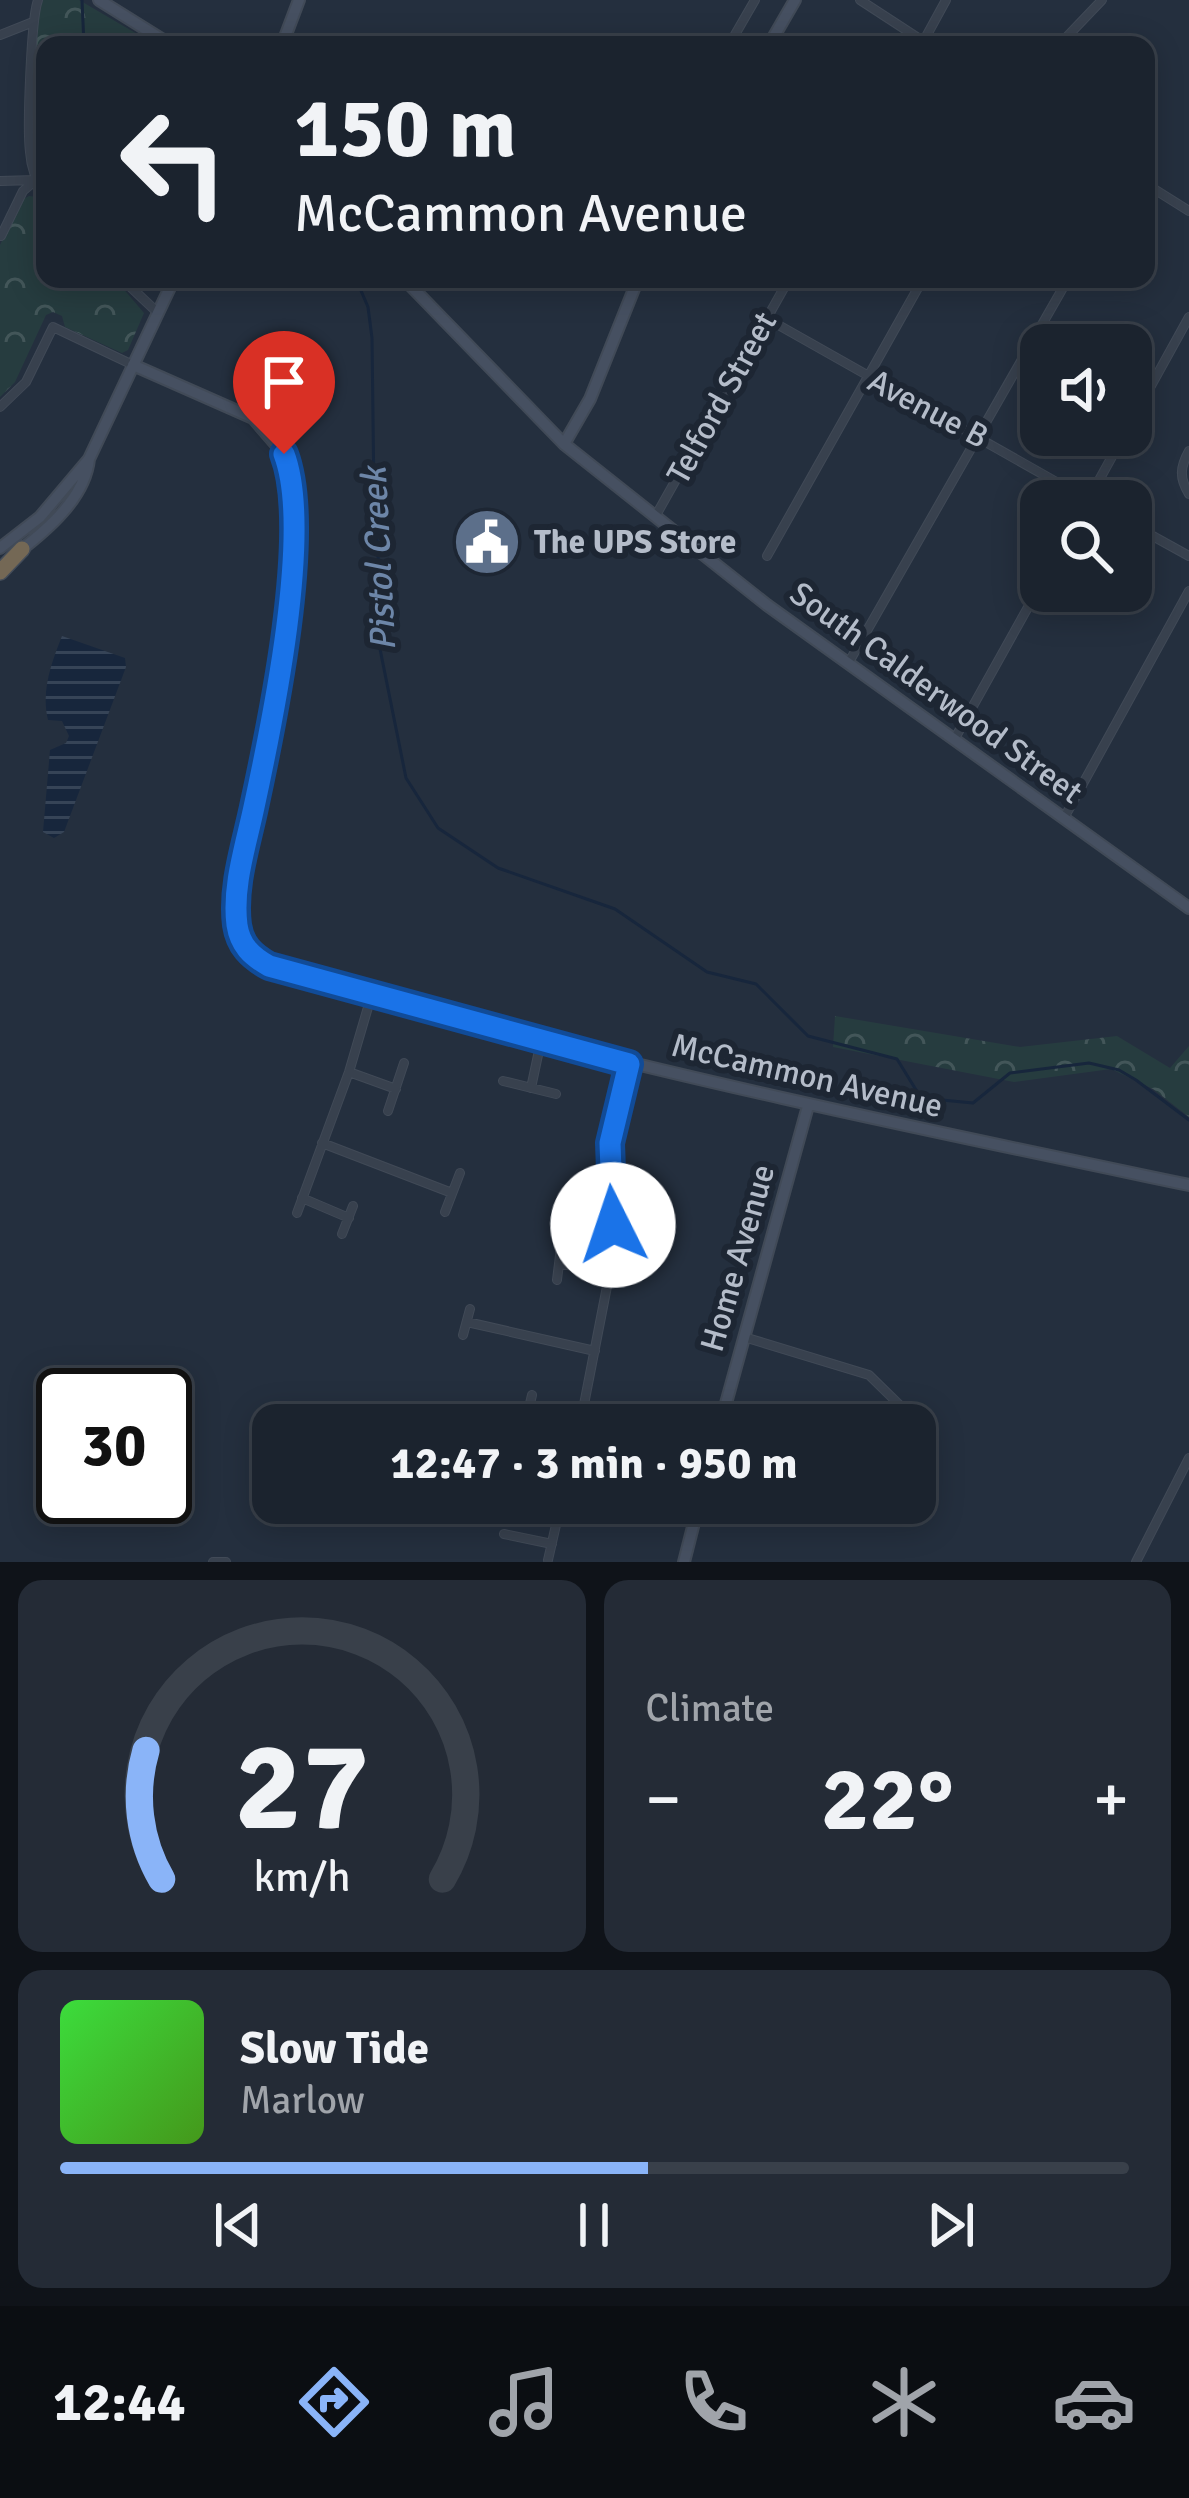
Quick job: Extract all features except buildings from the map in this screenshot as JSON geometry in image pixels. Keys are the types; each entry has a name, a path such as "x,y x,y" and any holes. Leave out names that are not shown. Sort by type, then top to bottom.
{"highway":[{"path":"0,569 22,549"}],"street":[{"path":"36,174 29,136 38,0"},
{"path":"100,0 157,36"},
{"path":"285,36 298,0"},
{"path":"734,36 755,0"},
{"path":"774,36 795,0"},
{"path":"860,0 912,36"},
{"path":"928,36 946,0"},
{"path":"1068,36 1102,0"},
{"path":"0,35 33,22"},
{"path":"0,181 36,180"},
{"path":"1,236 23,190 36,181"},
{"path":"1155,190 1189,211"},
{"path":"132,288 157,312"},
{"path":"0,548 40,517 89,459 169,288"},
{"name":"South Calderwood Street","path":"413,288 564,445 767,605 1189,908"},
{"path":"564,445 590,399 634,288"},
{"name":"Telford Street","path":"655,517 784,288"},
{"path":"766,556 918,288"},
{"path":"849,662 1063,288"},
{"path":"1152,384 1189,316"},
{"name":"Avenue B","path":"766,318 1053,480"},
{"path":"0,406 26,382 52,327 133,365"},
{"name":"McCammon Avenue","path":"133,365 253,418 284,454 295,496 290,584 240,868 237,923 242,942 255,958 371,996 629,1064 1189,1185"},
{"path":"1189,451 1181,464 1181,482 1189,494"},
{"path":"22,549 66,507 88,475 89,459"},
{"path":"1152,536 1189,556"},
{"path":"1063,819 1189,591"},
{"path":"954,741 1025,612"},
{"path":"297,1213 350,1072 371,996"},
{"path":"531,1088 541,1041"},
{"path":"388,1111 404,1063"},
{"path":"584,1404 610,1271 612,1124 629,1064"},
{"path":"350,1072 396,1089"},
{"path":"503,1081 556,1094"},
{"name":"Home Avenue","path":"726,1404 808,1106"},
{"path":"322,1143 452,1193"},
{"path":"445,1212 460,1173"},
{"path":"576,1188 610,1188"},
{"path":"302,1198 349,1218"},
{"path":"342,1234 353,1206"},
{"path":"556,1280 561,1247"},
{"path":"560,1264 610,1271"},
{"path":"463,1335 470,1309"},
{"path":"467,1322 596,1351"},
{"path":"745,1337 868,1375 899,1404"},
{"path":"530,1404 532,1396"},
{"path":"1136,1562 1185,1476 1189,1458"},
{"path":"548,1560 556,1524"},
{"path":"684,1562 694,1524"},
{"path":"504,1534 551,1544"},
{"path":"213,1562 226,1562"}],"green space":[{"path":"43,0 79,0 141,36 37,36"},
{"path":"36,51 36,168 29,145"},
{"path":"36,197 36,288 123,288 144,313 128,350 122,353 65,327 62,316 46,315 15,382 0,397 0,245 22,200"},
{"path":"835,1016 1020,1047 1117,1036 1170,1068 1189,1046 1189,1117 1153,1089 1111,1069 1014,1082 833,1047"}],"water":[{"path":"62,636 125,658 126,667 64,832 54,838 43,832 50,750 66,743 69,736 62,721 48,720 46,688"}],"waterway":[{"name":"Pistol Creek","path":"82,0 84,36"},
{"name":"Pistol Creek","path":"360,288 372,338 374,498 382,613 378,639 406,778 438,828 498,868 615,909 707,972 756,984 808,1036 897,1059 921,1098 973,1103 1010,1073 1089,1063 1119,1070 1189,1120"}],"place":[{"name":"The UPS Store","path":"487,542"}],"route":[{"path":"284,454 295,496 290,584 240,868 237,923 242,942 269,966 629,1064 610,1143 613,1225"}]}
